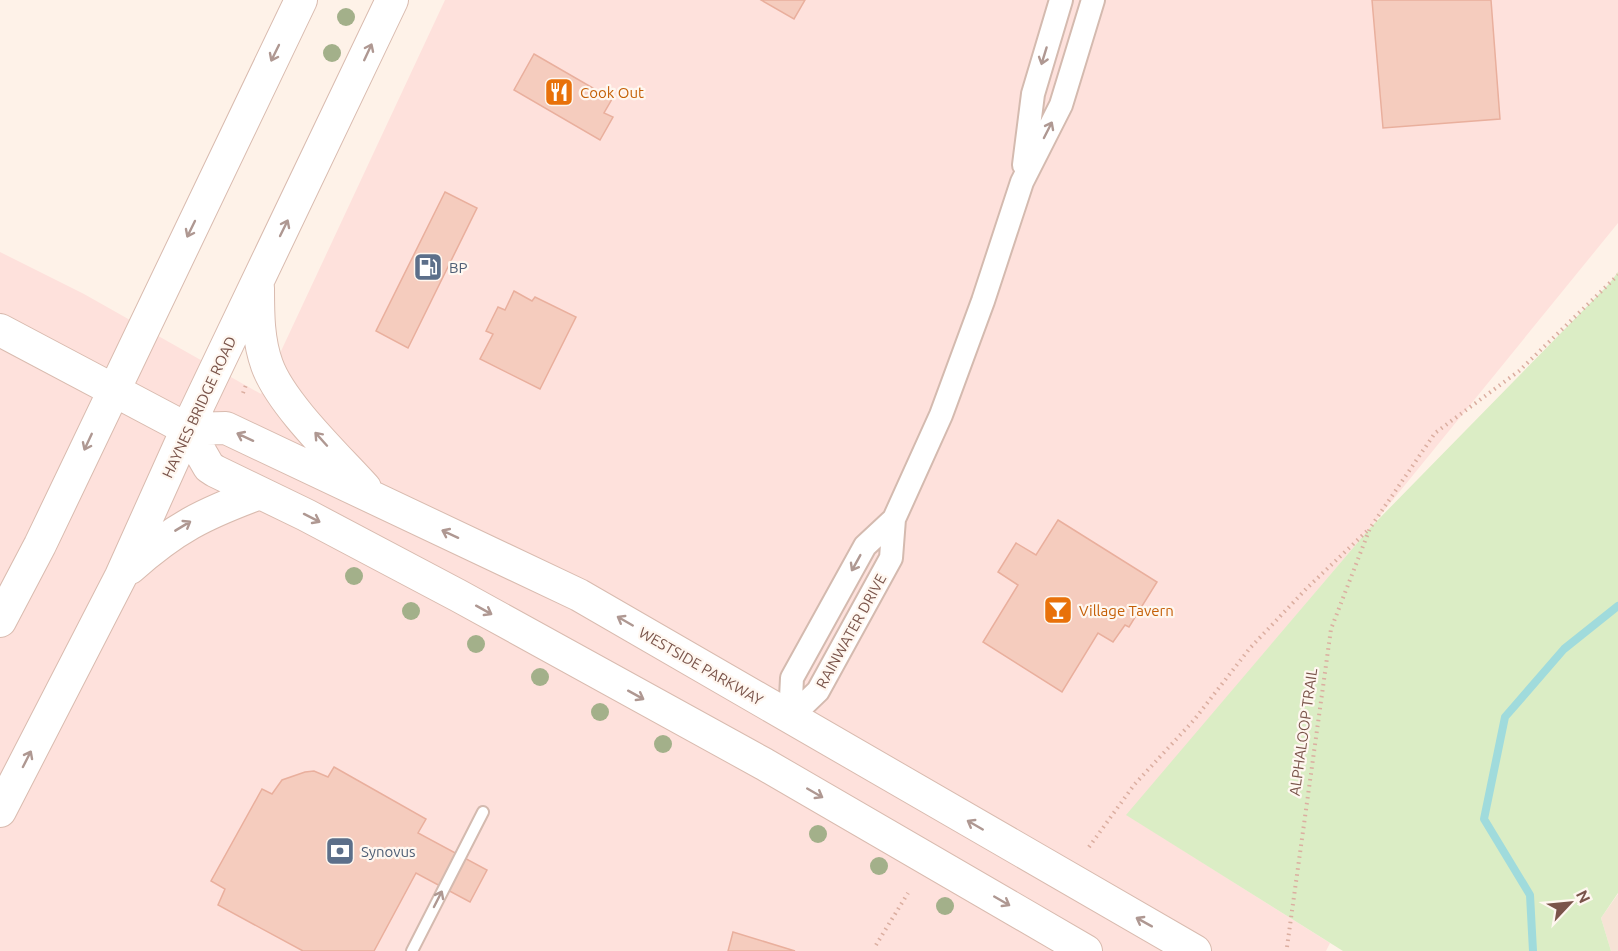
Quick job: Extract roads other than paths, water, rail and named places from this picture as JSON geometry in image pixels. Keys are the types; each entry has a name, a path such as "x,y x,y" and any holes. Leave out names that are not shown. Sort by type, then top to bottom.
{"main road":[{"path":"0,621 40,545 301,0"},
{"name":"HAYNES BRIDGE ROAD","path":"0,811 122,576 188,429 392,0"},
{"path":"258,281 258,325 268,367 288,399 374,498"},
{"name":"WESTSIDE PARKWAY","path":"0,330 188,429 226,428 579,595 1195,951"},
{"path":"188,429 209,467 385,556 764,764 1086,951"},
{"path":"122,576 161,540 206,513 260,493"}],"street":[{"name":"RAINWATER DRIVE","path":"1022,182 1033,94 1061,0"},
{"name":"RAINWATER DRIVE","path":"790,718 818,691 891,558 894,519 940,415 983,301 1022,182 1061,105 1093,0"},
{"name":"RAINWATER DRIVE","path":"790,718 792,678 865,546 894,519"}],"lane":[{"path":"412,951 483,812"}],"waterway":[{"path":"1533,951 1530,895 1484,819 1505,717 1564,649 1618,606"}],"place":[{"name":"Cook Out","path":"559,92"},
{"name":"BP","path":"428,267"},
{"name":"Village Tavern","path":"1058,610"},
{"name":"Synovus","path":"340,851"}]}
